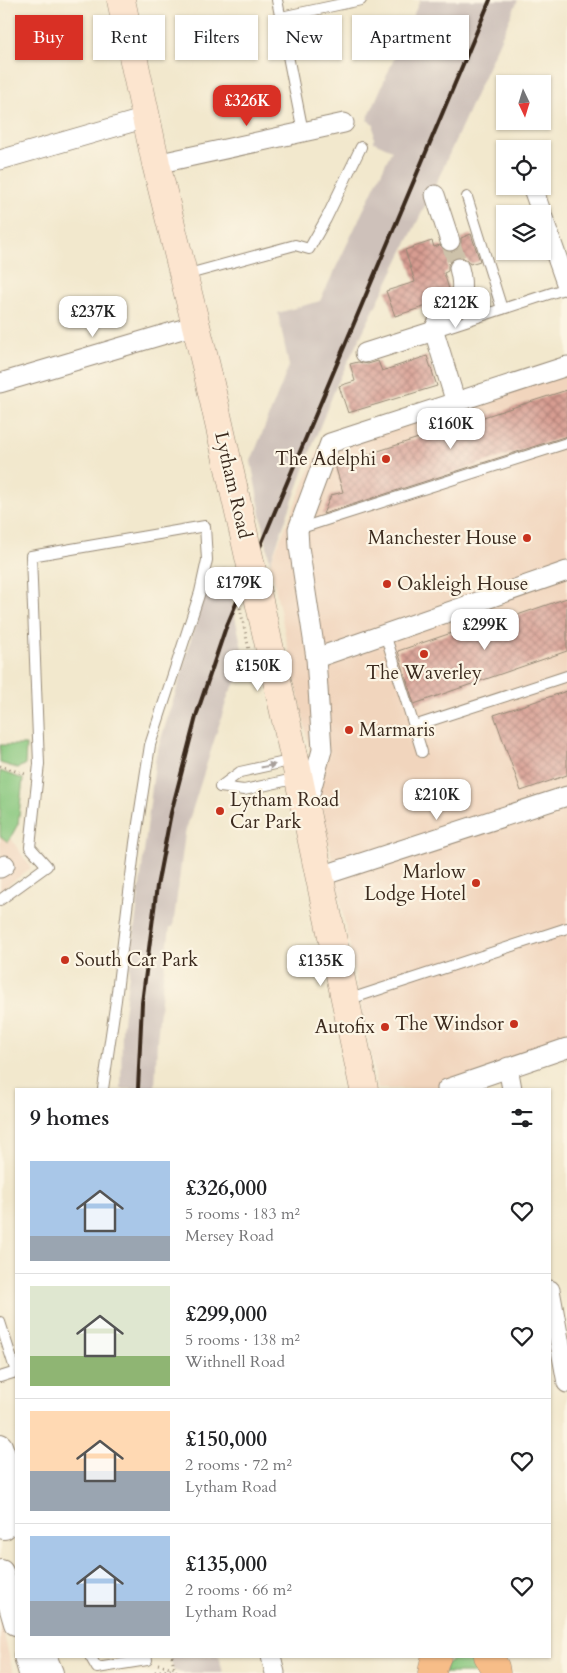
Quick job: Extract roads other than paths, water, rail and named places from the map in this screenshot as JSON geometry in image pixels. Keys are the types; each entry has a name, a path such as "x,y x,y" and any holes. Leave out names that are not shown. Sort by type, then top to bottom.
{"highway":[{"path":"489,1658 496,1673"}],"main road":[{"name":"Lytham Road","path":"122,0 156,164 196,325 264,620 364,1088"}],"street":[{"path":"0,160 146,118"},
{"path":"156,164 344,123"},
{"path":"435,195 450,241"},
{"path":"551,240 567,287"},
{"path":"456,402 434,332 436,324 460,300 462,277 459,268"},
{"path":"0,383 196,325"},
{"path":"365,353 434,332"},
{"path":"305,811 322,750 316,658 298,538 330,443 567,366"},
{"path":"316,658 567,571"},
{"path":"318,877 567,796"},
{"path":"450,1088 567,1048"},
{"path":"508,1067 512,1088"},
{"path":"551,1297 560,1356 567,1383"},
{"path":"0,1446 12,1478 4,1509 7,1527"},
{"path":"6,1572 15,1618"},
{"path":"27,1658 31,1673"},
{"path":"45,1658 51,1673"},
{"path":"271,1658 275,1673"}],"lane":[{"path":"277,0 281,15"},
{"path":"290,15 361,0"},
{"path":"289,60 303,132"},
{"path":"184,276 295,245 309,249 326,219 361,146"},
{"path":"467,197 502,309"},
{"path":"434,332 567,287"},
{"path":"298,538 567,443"},
{"path":"0,900 47,866 30,847 39,764 32,556 205,526 208,560 200,592 150,745 103,1088"},
{"path":"385,634 422,752"},
{"path":"414,726 567,676"},
{"path":"297,769 244,790 220,787 240,772 297,769"},
{"path":"346,1000 567,928"},
{"path":"0,1322 15,1369"},
{"path":"0,1377 15,1372"},
{"path":"91,1658 97,1668 147,1660 146,1658"}],"tunnel":[{"path":"450,241 459,268"}],"railway":[{"path":"138,1088 142,1003 157,886 171,813 197,713 225,630 490,0"}],"place":[{"name":"The Adelphi","path":"386,459"},
{"name":"Manchester House","path":"527,538"},
{"name":"Oakleigh House","path":"387,584"},
{"name":"The Waverley","path":"424,654"},
{"name":"Marmaris","path":"349,730"},
{"name":"Lytham Road Car Park","path":"220,811"},
{"name":"Marlow Lodge Hotel","path":"476,883"},
{"name":"South Car Park","path":"65,960"},
{"name":"The Windsor","path":"514,1024"},
{"name":"Autofix","path":"385,1027"}]}
